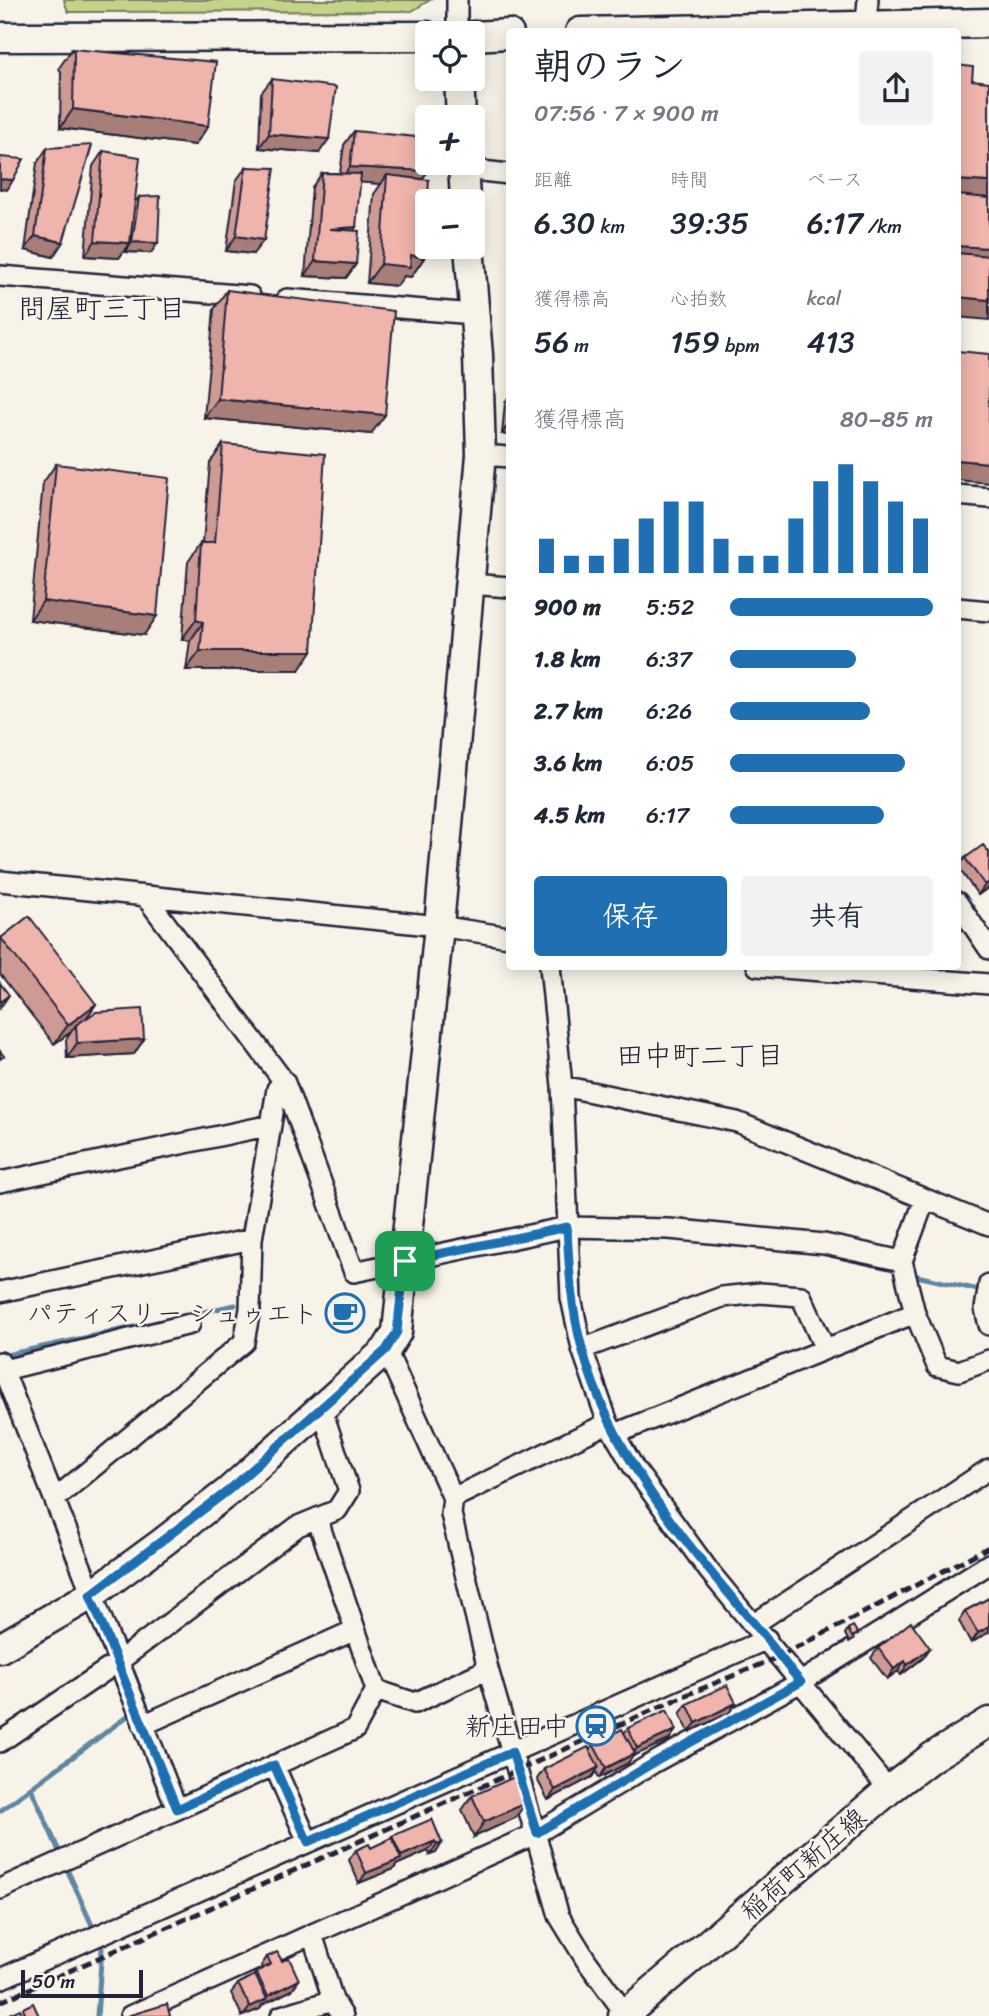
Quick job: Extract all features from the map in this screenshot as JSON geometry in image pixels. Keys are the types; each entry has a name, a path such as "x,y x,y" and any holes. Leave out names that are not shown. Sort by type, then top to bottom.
{"street":[{"path":"457,0 457,21"},
{"path":"668,28 867,19 989,23"},
{"path":"485,35 506,34"},
{"path":"0,37 415,36"},
{"path":"485,170 506,173"},
{"path":"0,1648 90,1595 229,1490 323,1410 386,1350 397,1332 439,926 481,455 470,259"},
{"path":"0,276 474,314"},
{"path":"481,455 506,457"},
{"path":"961,495 989,498"},
{"path":"470,584 506,587"},
{"path":"961,608 989,611"},
{"path":"0,881 439,926 506,937"},
{"path":"146,897 284,1081 354,1272 567,1227 669,1229 824,1244 902,1261"},
{"path":"961,908 989,949"},
{"path":"550,970 562,1086 571,1298 582,1349 612,1428 670,1519 889,1790"},
{"path":"809,970 989,984"},
{"path":"56,1498 244,1342 250,1309 252,1239 276,1089 284,1081"},
{"path":"562,1086 737,1122 989,1225"},
{"path":"0,1182 271,1125"},
{"path":"925,1199 902,1261 915,1313 937,1366 959,1371 989,1360"},
{"path":"0,1292 252,1239"},
{"path":"989,1284 985,1309 989,1325"},
{"path":"582,1349 722,1297 760,1293 801,1296 825,1349"},
{"path":"453,1498 612,1428 915,1313"},
{"path":"177,1809 90,1595 56,1498 1,1368 190,1324"},
{"path":"386,1350 453,1498 451,1514 488,1669 559,1916 625,2015"},
{"path":"0,1742 118,1662 298,1526 337,1510 349,1491 323,1410"},
{"path":"754,1624 989,1469"},
{"path":"0,1889 355,1729 376,1690 317,1518"},
{"path":"130,2016 537,1833 653,1763 801,1682 989,1564"},
{"path":"143,1726 355,1630"},
{"path":"0,1979 767,1639"},
{"path":"376,1690 415,1703 488,1669"},
{"name":"稲荷町新庄線","path":"625,2015 889,1790 932,1757 989,1722"},
{"path":"274,1765 308,1842"},
{"path":"281,2016 338,2008 312,1934"}],"green space":[{"path":"64,0 430,0 412,11 68,12"}],"building":[{"path":"72,49 216,62 208,126 73,109"},
{"path":"961,66 973,67 972,80 989,82 989,182 961,180"},
{"path":"272,79 336,87 329,139 269,134"},
{"path":"354,131 415,137 415,170 350,167"},
{"path":"92,145 63,242 35,236 47,148"},
{"path":"103,151 140,157 130,243 95,241"},
{"path":"0,157 24,159 13,180 0,179"},
{"path":"246,167 275,168 264,240 236,236"},
{"path":"322,173 361,174 356,227 330,229 359,231 356,264 315,261"},
{"path":"387,175 429,180 428,189 415,189 415,256 411,255 410,267 381,264"},
{"path":"961,195 989,198 989,248 961,246"},
{"path":"160,196 158,243 132,242 139,197"},
{"path":"961,253 989,256 989,300 961,297"},
{"path":"227,290 394,311 385,415 218,399"},
{"path":"961,351 989,354 989,463 961,460"},
{"path":"223,444 325,454 312,651 200,651 203,622 196,620 201,543 215,543"},
{"path":"56,464 169,478 157,616 43,601"},
{"path":"983,845 989,852 989,882 985,885 965,858"},
{"path":"29,916 96,1004 68,1025 1,938"},
{"path":"0,983 9,995 0,1002"},
{"path":"142,1009 144,1039 77,1043 76,1025 96,1012"},
{"path":"989,1598 989,1627 978,1633 965,1611"},
{"path":"911,1622 930,1648 907,1665 905,1661 894,1669 878,1648"},
{"path":"853,1626 858,1634 852,1637 848,1629"},
{"path":"727,1685 736,1703 696,1723 687,1704"},
{"path":"667,1710 676,1730 637,1748 628,1728"},
{"path":"622,1729 635,1753 606,1768 593,1744"},
{"path":"588,1747 599,1767 555,1790 544,1769"},
{"path":"514,1777 526,1803 484,1822 472,1796"},
{"path":"432,1819 442,1843 437,1845 435,1841 401,1856 392,1836"},
{"path":"392,1838 401,1859 366,1873 356,1850 369,1844 371,1848"},
{"path":"277,1952 282,1961 289,1958 299,1980 268,1996 256,1972 271,1964 267,1957"},
{"path":"255,1975 267,1999 250,2007 238,1984"},
{"path":"33,2003 39,2016 26,2016 23,2008"},
{"path":"167,2004 170,2016 127,2016"},
{"path":"20,2009 23,2016 10,2016 9,2014"}],"waterway":[{"path":"912,1275 983,1291"},
{"path":"8,1359 6,1355 235,1305"},
{"path":"133,1671 145,1702"},
{"path":"0,1811 129,1715"},
{"path":"31,1788 102,1948 97,2016"}],"railway":[{"path":"0,2002 684,1696 781,1656 989,1547"}],"place":[{"name":"パティスリー シュゥエト","path":"345,1313"},
{"name":"新庄田中","path":"596,1726"}],"district":[{"name":"問屋町三丁目","path":"102,308"},
{"name":"田中町二丁目","path":"700,1055"}],"route":[{"path":"567,1227 571,1298 582,1349 608,1423 634,1468 670,1519 709,1571 801,1682 653,1763 537,1833 528,1811 512,1752 308,1842 274,1765 177,1809 90,1595 229,1490 323,1410 386,1350 397,1332 405,1261 567,1227"}]}
